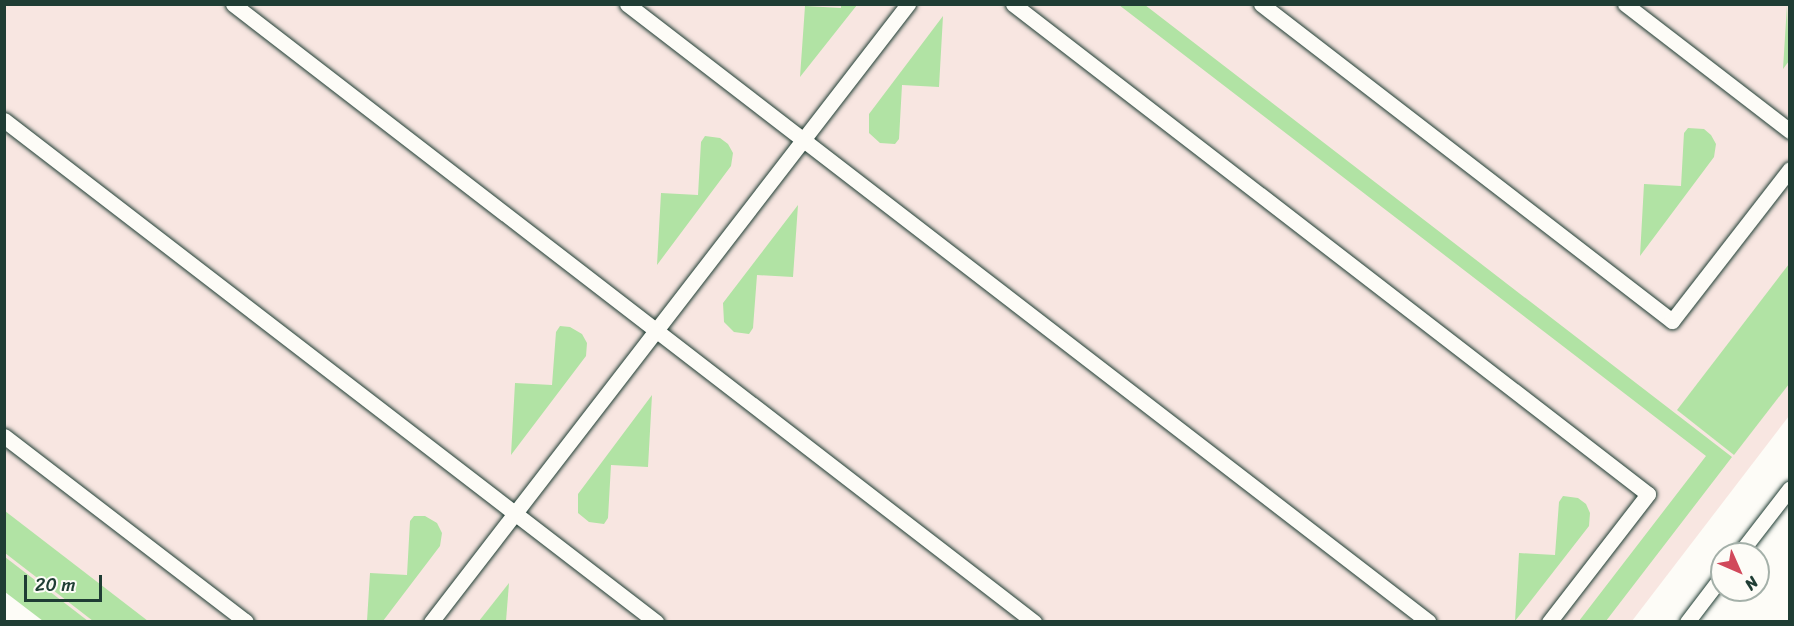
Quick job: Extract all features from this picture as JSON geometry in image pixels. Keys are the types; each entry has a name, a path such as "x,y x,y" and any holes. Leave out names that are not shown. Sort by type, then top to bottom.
{"lane":[{"path":"233,4 1034,621"},
{"path":"627,4 1429,621"},
{"path":"431,621 908,4"},
{"path":"1013,4 1648,494 1549,621"},
{"path":"1261,4 1672,321 1790,169"},
{"path":"1625,4 1790,131"},
{"path":"4,120 656,621"},
{"path":"4,436 246,621"},
{"path":"1748,542 1790,488"},
{"path":"1687,621 1710,591"}],"shaded area":[{"path":"4,5 1789,5 1789,416 1632,621 70,621 5,572"}],"green space":[{"path":"841,5 857,5 800,77 805,6 841,8"},
{"path":"1119,5 1145,5 1732,457 1606,621 1579,621 1706,456"},
{"path":"1787,5 1789,61 1783,69"},
{"path":"943,16 939,87 902,85 899,139 895,144 880,143 869,133 869,114"},
{"path":"1688,128 1704,129 1711,135 1716,144 1714,157 1640,256 1644,184 1681,186 1684,133"},
{"path":"705,136 720,138 728,144 733,153 731,166 657,265 661,193 698,195 701,142"},
{"path":"798,205 793,277 757,275 753,328 749,334 734,332 724,322 723,303"},
{"path":"1789,264 1789,384 1734,455 1677,410"},
{"path":"560,326 570,327 582,334 587,343 586,356 511,455 515,383 552,385 556,332"},
{"path":"652,395 648,467 611,465 608,518 604,524 589,522 578,513 578,494"},
{"path":"1563,496 1578,498 1586,504 1590,513 1589,526 1515,621 1519,553 1555,555 1559,502"},
{"path":"4,511 148,621 93,621 5,553"},
{"path":"414,516 425,516 437,523 442,533 440,546 383,621 367,621 370,573 407,575 410,521"},
{"path":"5,557 88,621 43,621 5,592"},
{"path":"509,583 506,621 479,621"}]}
